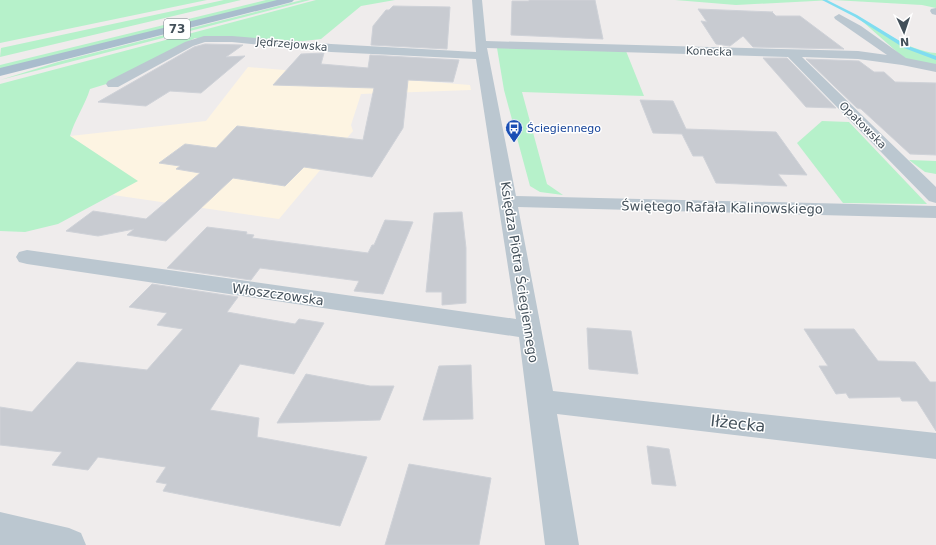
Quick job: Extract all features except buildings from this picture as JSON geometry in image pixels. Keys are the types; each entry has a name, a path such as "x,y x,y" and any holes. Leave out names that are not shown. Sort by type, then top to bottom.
{"main road":[{"name":"73","path":"0,62 256,0"},
{"name":"73","path":"0,72 289,0"}],"street":[{"name":"Księdza Piotra Ściegiennego","path":"477,0 481,50 530,330 562,545"},
{"path":"839,17 857,28 902,61"},
{"name":"Jędrzejowska","path":"113,84 189,44 204,39 232,39 331,48 481,50"},
{"name":"Konecka","path":"481,50 858,55 902,61 936,68"},
{"name":"Opatowska","path":"791,53 936,197"},
{"name":"Świętego Rafała Kalinowskiego","path":"508,201 936,212"},
{"name":"Włoszczowska","path":"27,257 530,330"},
{"name":"Iłżecka","path":"541,401 936,446"},
{"path":"0,529 69,545"}],"shaded area":[{"path":"248,67 470,85 471,90 361,94 351,125 353,131 279,219 113,195 137,181 70,136 206,121"}],"green space":[{"path":"0,0 207,0 0,43"},
{"path":"224,0 241,0 0,57 1,48"},
{"path":"266,0 280,0 0,69 0,65"},
{"path":"302,0 310,0 0,80 58,62"},
{"path":"316,0 395,0 361,6 321,39 295,42 195,38 113,82 90,89 70,136 138,181 58,224 25,232 0,231 0,84"},
{"path":"675,0 833,0 736,5"},
{"path":"833,0 936,0 936,8 922,5"},
{"path":"854,14 904,43 915,48 936,53 936,66 905,59"},
{"path":"497,48 626,51 644,96 522,92 547,184 563,195 540,192 530,186 504,90"},
{"path":"822,121 849,122 927,204 843,203 797,143"},
{"path":"909,160 936,161 936,174 925,172"}],"waterway":[{"path":"824,0 856,16 906,47 936,58"}],"place":[{"name":"Ściegiennego","path":"514,143"}]}
